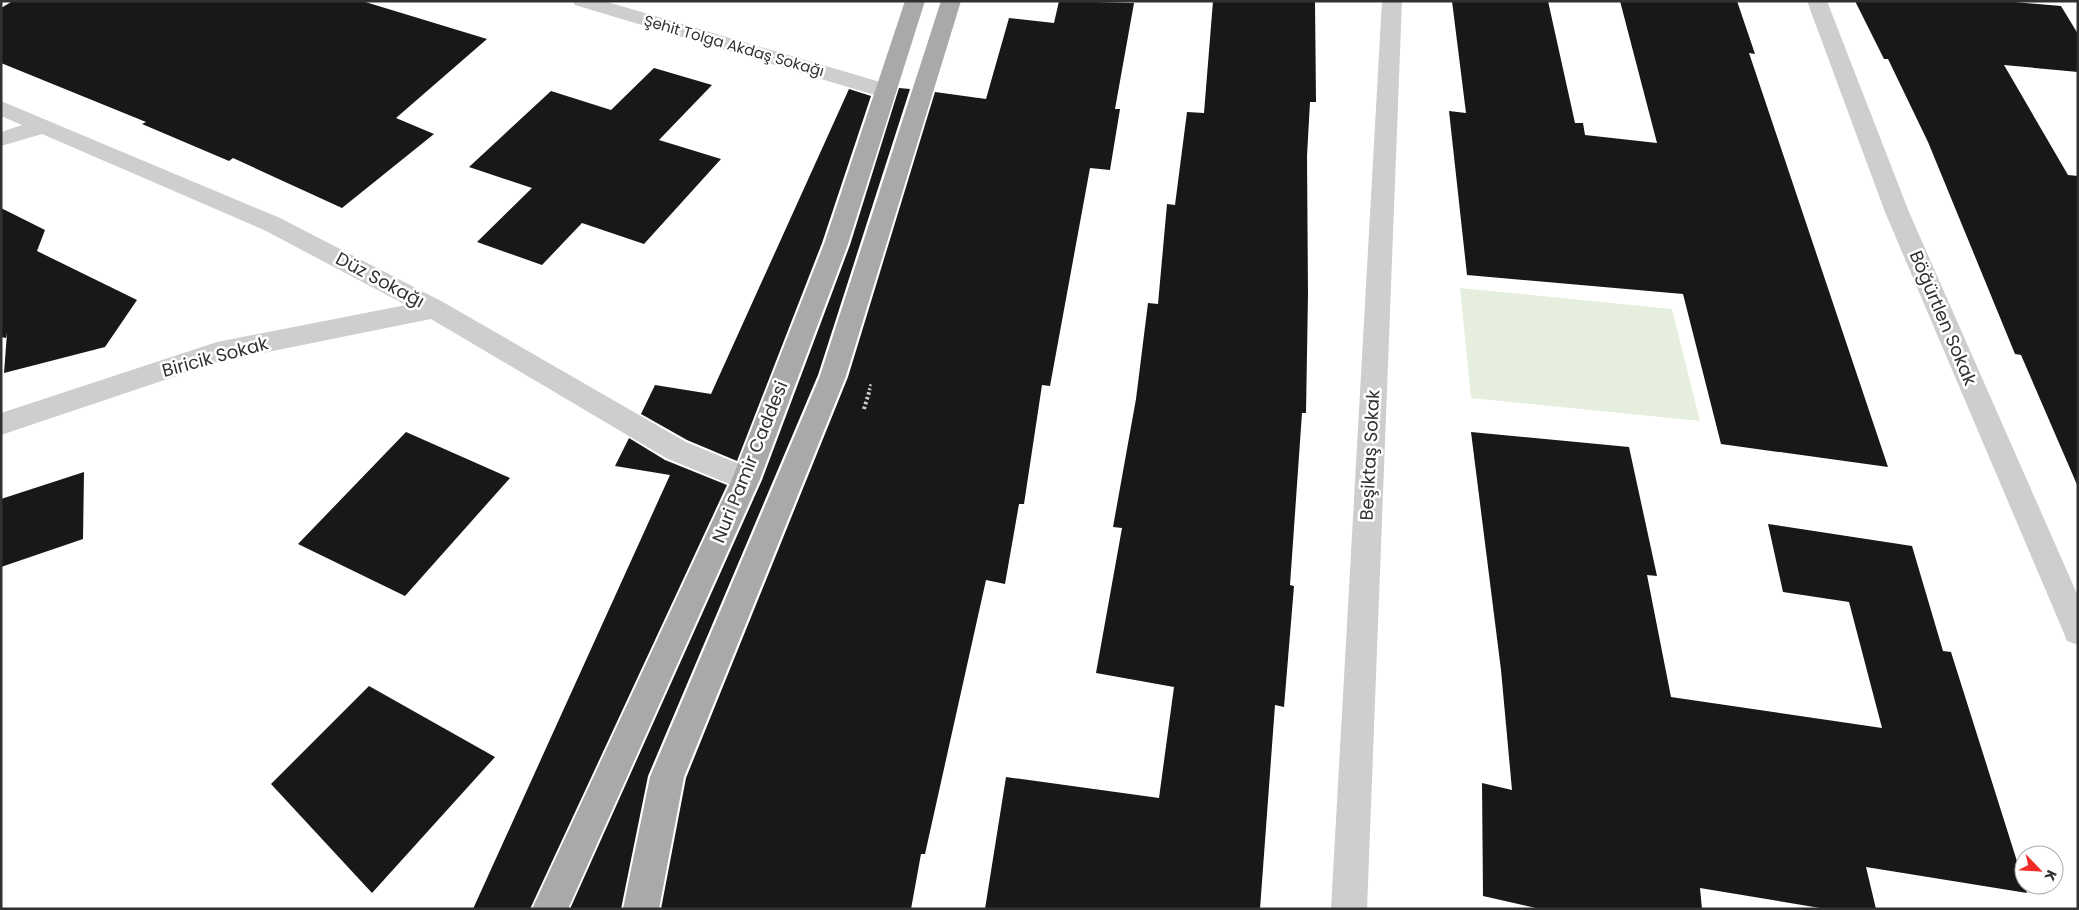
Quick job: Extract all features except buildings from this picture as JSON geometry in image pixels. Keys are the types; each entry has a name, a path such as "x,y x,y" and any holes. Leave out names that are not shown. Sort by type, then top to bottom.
{"main road":[{"name":"Nuri Pamir Caddesi","path":"550,909 746,479 836,244 915,1"},
{"path":"641,909 667,777 833,376 951,1"}],"street":[{"name":"Şehit Tolga Akdaş Sokağı","path":"582,1 886,91"},
{"name":"Beşiktaş Sokak","path":"1349,909 1392,1"},
{"name":"Böğürtlen Sokak","path":"1817,1 1896,212 2078,631"},
{"name":"Düz Sokağı","path":"1,108 272,224 434,308 676,450 746,479"},
{"path":"1,139 45,126"},
{"name":"Biricik Sokak","path":"1,424 216,352 434,308"}],"green space":[{"path":"1460,288 1672,309 1700,421 1471,398"}]}
